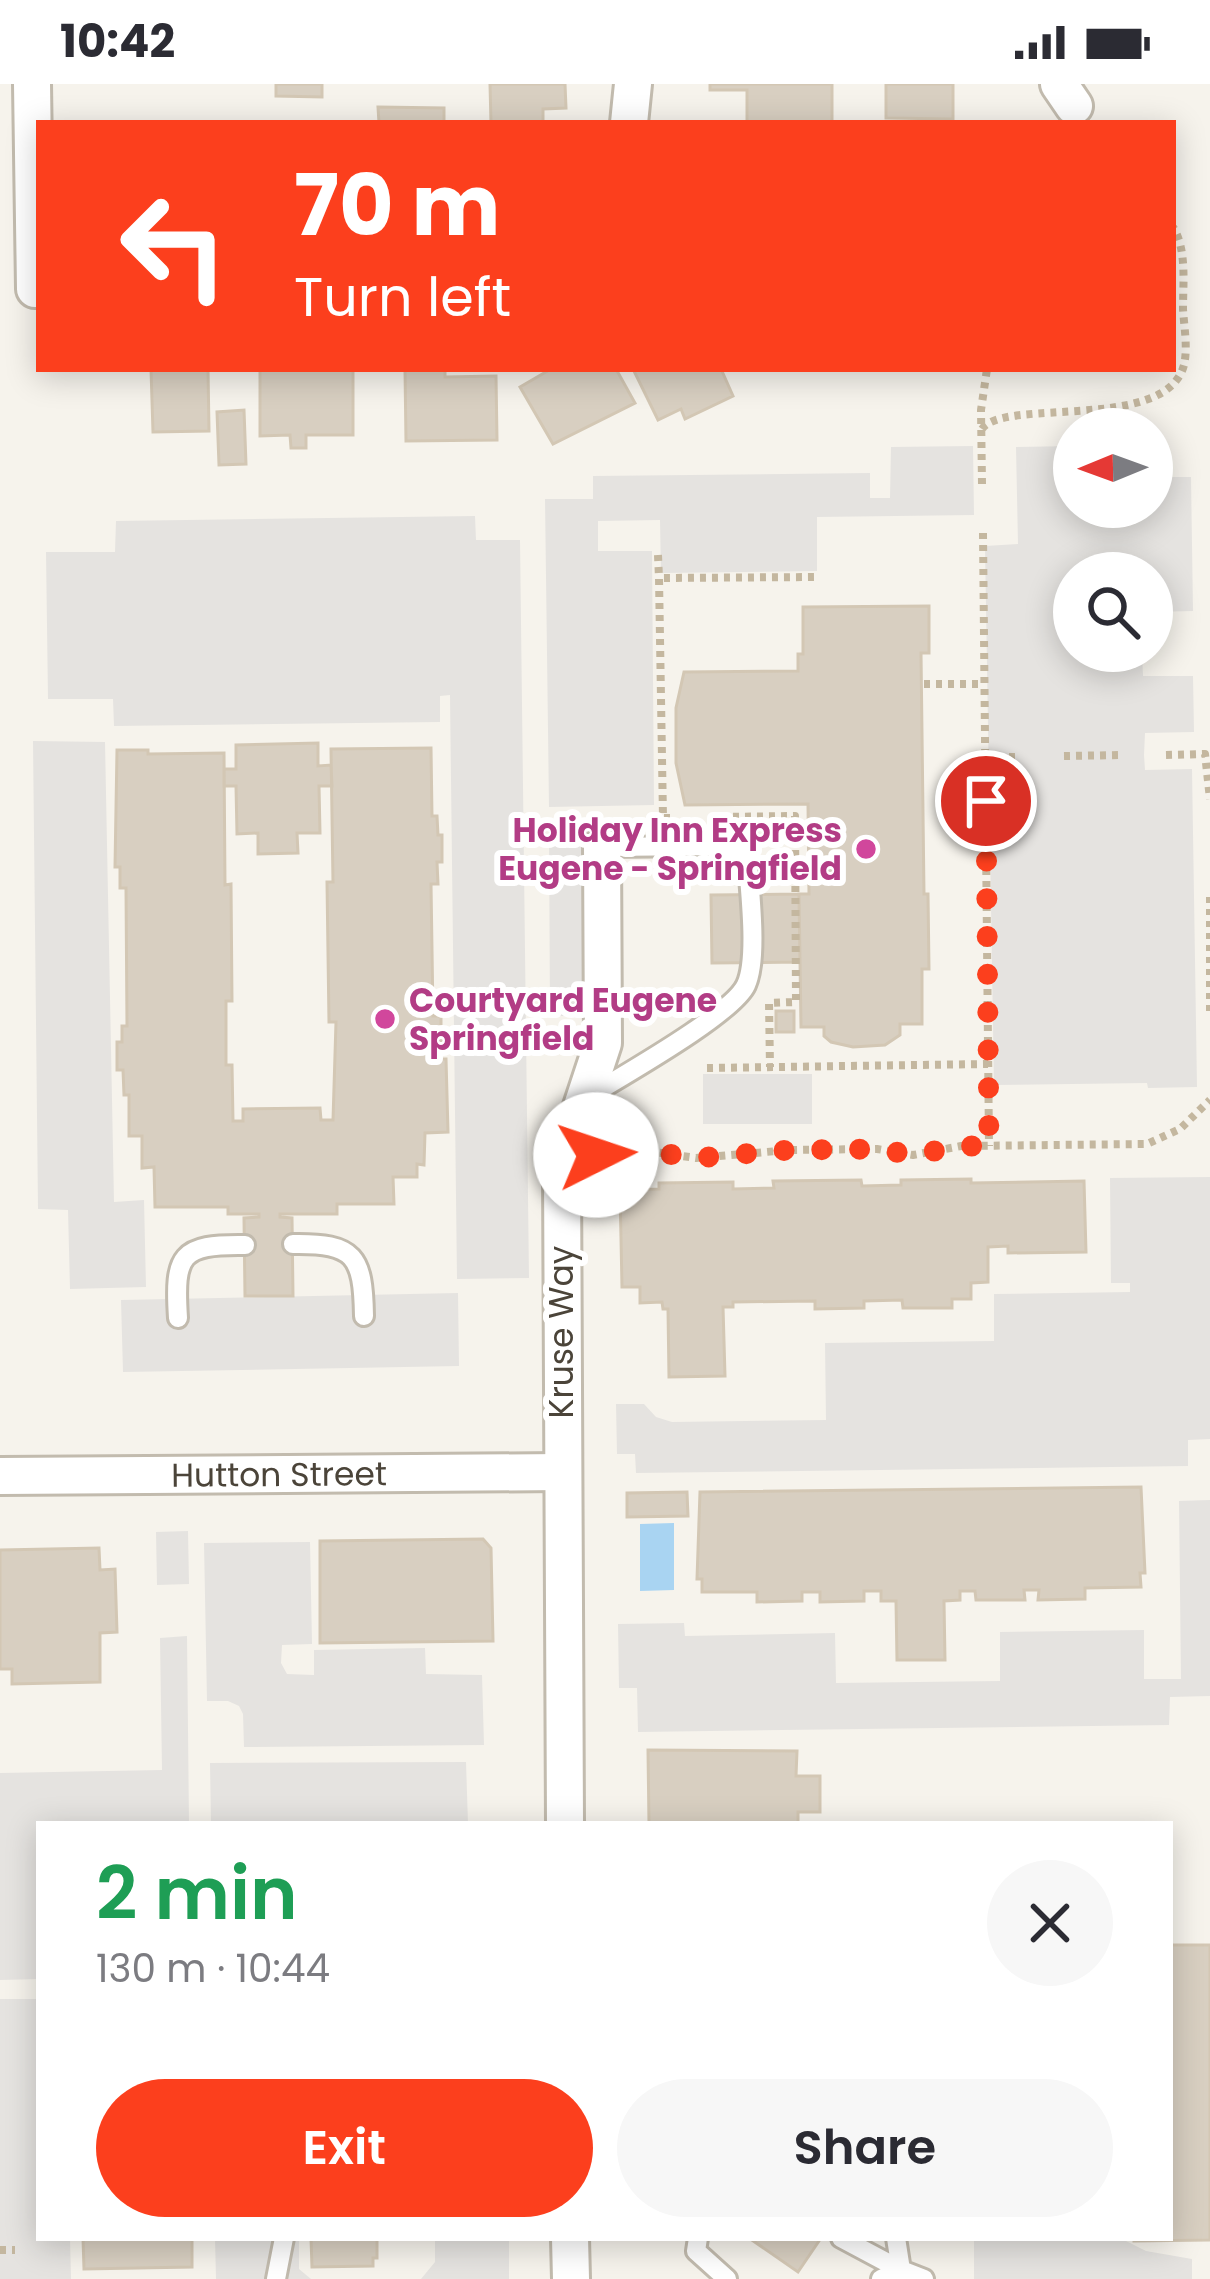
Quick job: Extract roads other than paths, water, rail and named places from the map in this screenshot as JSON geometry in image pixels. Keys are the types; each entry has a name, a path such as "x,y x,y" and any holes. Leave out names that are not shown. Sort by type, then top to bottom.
{"street":[{"path":"32,84 36,248"},
{"path":"629,120 633,84"},
{"name":"Kruse Way","path":"565,1821 562,1167 603,1043 602,847"},
{"name":"Hutton Street","path":"0,1476 560,1472"},
{"path":"570,2241 571,2279"}],"lane":[{"path":"585,1099 724,1010 747,983 750,964 748,864 736,851 710,846 602,847"},
{"path":"292,1244 328,1243 350,1254 364,1276 364,1316"},
{"path":"178,1318 176,1283 185,1258 207,1244 245,1245"},
{"path":"276,2279 283,2241"},
{"path":"698,2241 696,2252 727,2279"},
{"path":"847,2241 924,2279"},
{"path":"896,2241 901,2270"},
{"path":"881,2279 901,2270"}],"water":[{"path":"674,1523 674,1590 640,1591 640,1524"}],"place":[{"name":"Holiday Inn Express Eugene - Springfield","path":"866,849"},
{"name":"Courtyard Eugene Springfield","path":"385,1019"}]}
